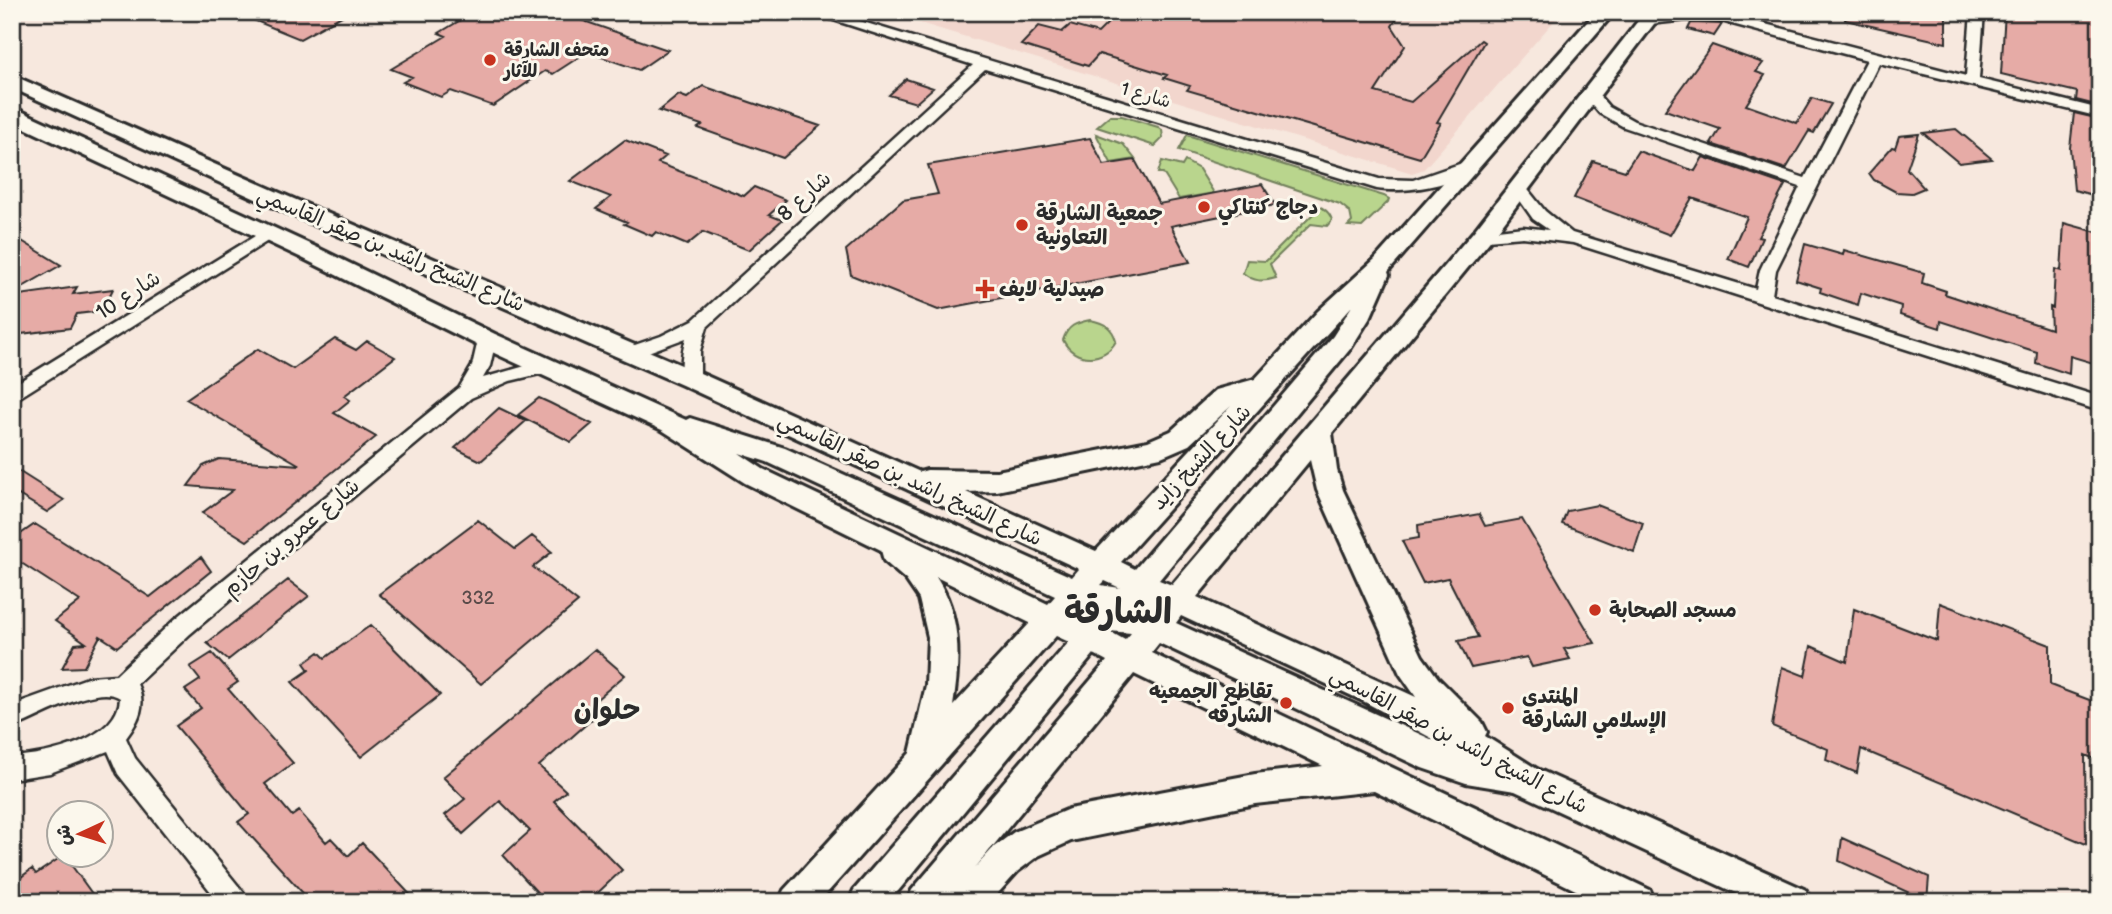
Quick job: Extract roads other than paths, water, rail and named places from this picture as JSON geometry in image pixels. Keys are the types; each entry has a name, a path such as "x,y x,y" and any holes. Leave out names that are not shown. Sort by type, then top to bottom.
{"main road":[{"name":"شارع الشيخ زايد","path":"796,902 1326,317 1382,264 1606,12"},
{"path":"1176,601 1481,237 1651,16"},
{"name":"شارع الشيخ راشد بن صقر القاسمي","path":"12,81 632,352 1100,566 1122,613 1128,658 1638,902"},
{"name":"شارع الشيخ راشد بن صقر القاسمي","path":"12,114 268,233 487,340 671,423 754,476 1050,620"},
{"path":"108,159 126,153 157,167 181,156"},
{"path":"866,902 1062,672 1122,613 1163,553 1342,342 1368,299 1382,264"},
{"path":"902,476 965,482 997,481 1152,450 1180,438 1225,396 1241,390 1265,387"},
{"path":"671,423 776,455 1433,757 1466,768 1526,780"},
{"path":"1320,430 1322,460 1330,490 1411,665 1447,710 1526,780"},
{"path":"872,534 918,574 935,603 939,619 944,660 943,685 924,758"},
{"path":"1163,553 1169,571 1183,577 1198,575"},
{"name":"شارع الشيخ راشد بن صقر القاسمي","path":"1122,613 1176,601 1374,691 1446,729 1526,780 1794,902"},
{"path":"1050,620 1122,613"},
{"path":"924,902 1128,658 1122,613"},
{"path":"1027,645 1052,650 1060,660 1062,672"},
{"path":"966,902 1006,859 1026,844 1069,825 1255,789 1373,776"}],"street":[{"name":"شارع 1","path":"815,12 1387,186 1418,186 1468,166"},
{"path":"1703,12 1721,19 2100,113"},
{"path":"1972,82 1978,12"},
{"path":"1651,16 1721,19"},
{"path":"1763,298 1768,270 1875,58"},
{"name":"شارع 8","path":"632,352 667,340 699,324 982,64"},
{"path":"1591,95 1604,110 1629,124 1809,185"},
{"path":"1520,188 1539,215 1574,238"},
{"path":"1481,237 1523,232 1574,238 2100,404"},
{"name":"شارع 10","path":"17,386 268,233"},
{"path":"691,379 691,351 699,324"},
{"name":"شارع عمرو بن حازم","path":"465,393 481,366 487,340"},
{"name":"شارع عمرو بن حازم","path":"121,685 182,627 465,393 505,376 546,366"},
{"path":"12,782 23,766 92,748 113,735 132,710 131,694 121,685 100,685 40,702 13,717"},
{"path":"113,735 125,766 235,902"}],"place":[{"name":"متحف الشارقة للآثار","path":"490,60"},
{"name":"دجاج كنتاكي","path":"1204,207"},
{"name":"جمعية الشارقة التعاونية","path":"1022,225"},
{"name":"صيدلية لايف","path":"985,289"},
{"name":"مسجد الصحابة","path":"1595,610"},
{"name":"تقاطع الجمعيه الشارقه","path":"1286,703"},
{"name":"المنتدى الإسلامي الشارقة","path":"1508,708"}],"district":[{"name":"الشارقة","path":"1118,611"},
{"name":"حلوان","path":"607,709"}]}
